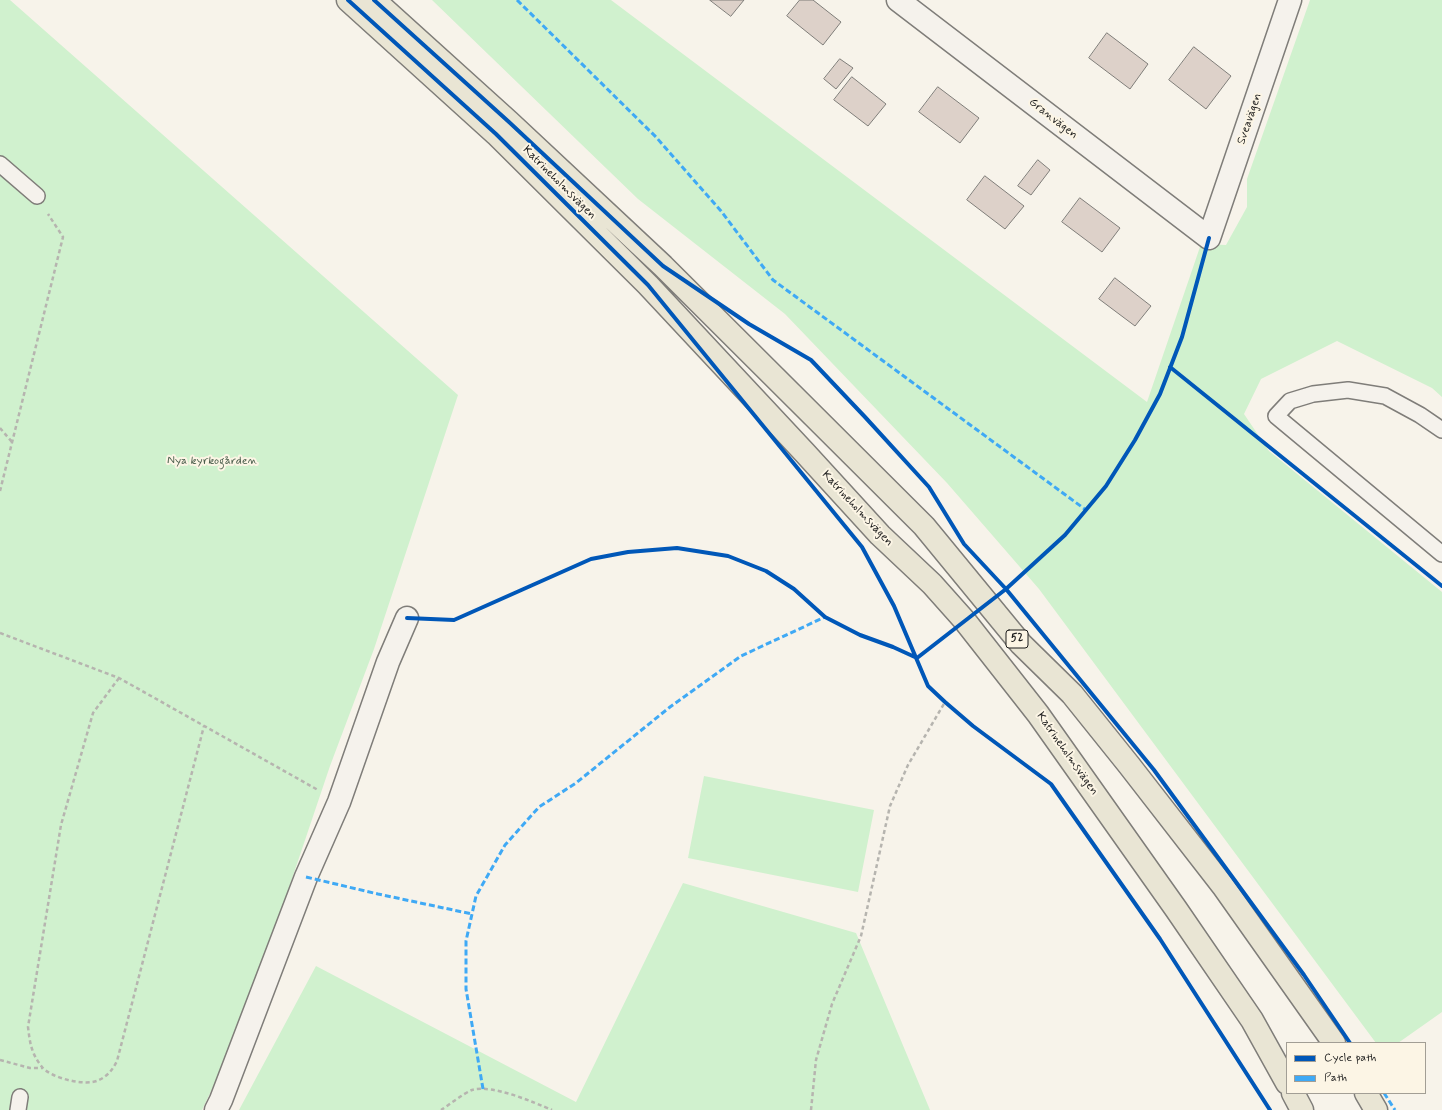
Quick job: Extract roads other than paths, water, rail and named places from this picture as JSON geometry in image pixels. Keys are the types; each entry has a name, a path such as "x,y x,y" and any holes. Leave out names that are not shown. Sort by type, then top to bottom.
{"main road":[{"name":"Katrineholmsvägen","path":"348,0 496,134 648,286 880,535 932,584 965,621 1038,714 1176,909 1252,1020 1286,1081"},
{"name":"Katrineholmsvägen","path":"374,0 509,122 657,260 924,526 1021,644 1072,694 1129,765 1223,886 1333,1042"},
{"path":"1294,1094 1302,1110"},
{"path":"1367,1094 1376,1110"}],"street":[{"name":"Granvägen","path":"898,0 1208,238"},
{"name":"Sveavägen","path":"1208,238 1290,0"},
{"path":"216,1110 306,877 339,802 388,662 407,618"}],"lane":[{"path":"0,164 38,196"},
{"path":"1442,430 1420,415 1385,396 1348,390 1313,394 1290,401 1276,416 1442,554"}],"park label":[{"name":"Nya kyrkogården","path":"212,461"}]}
